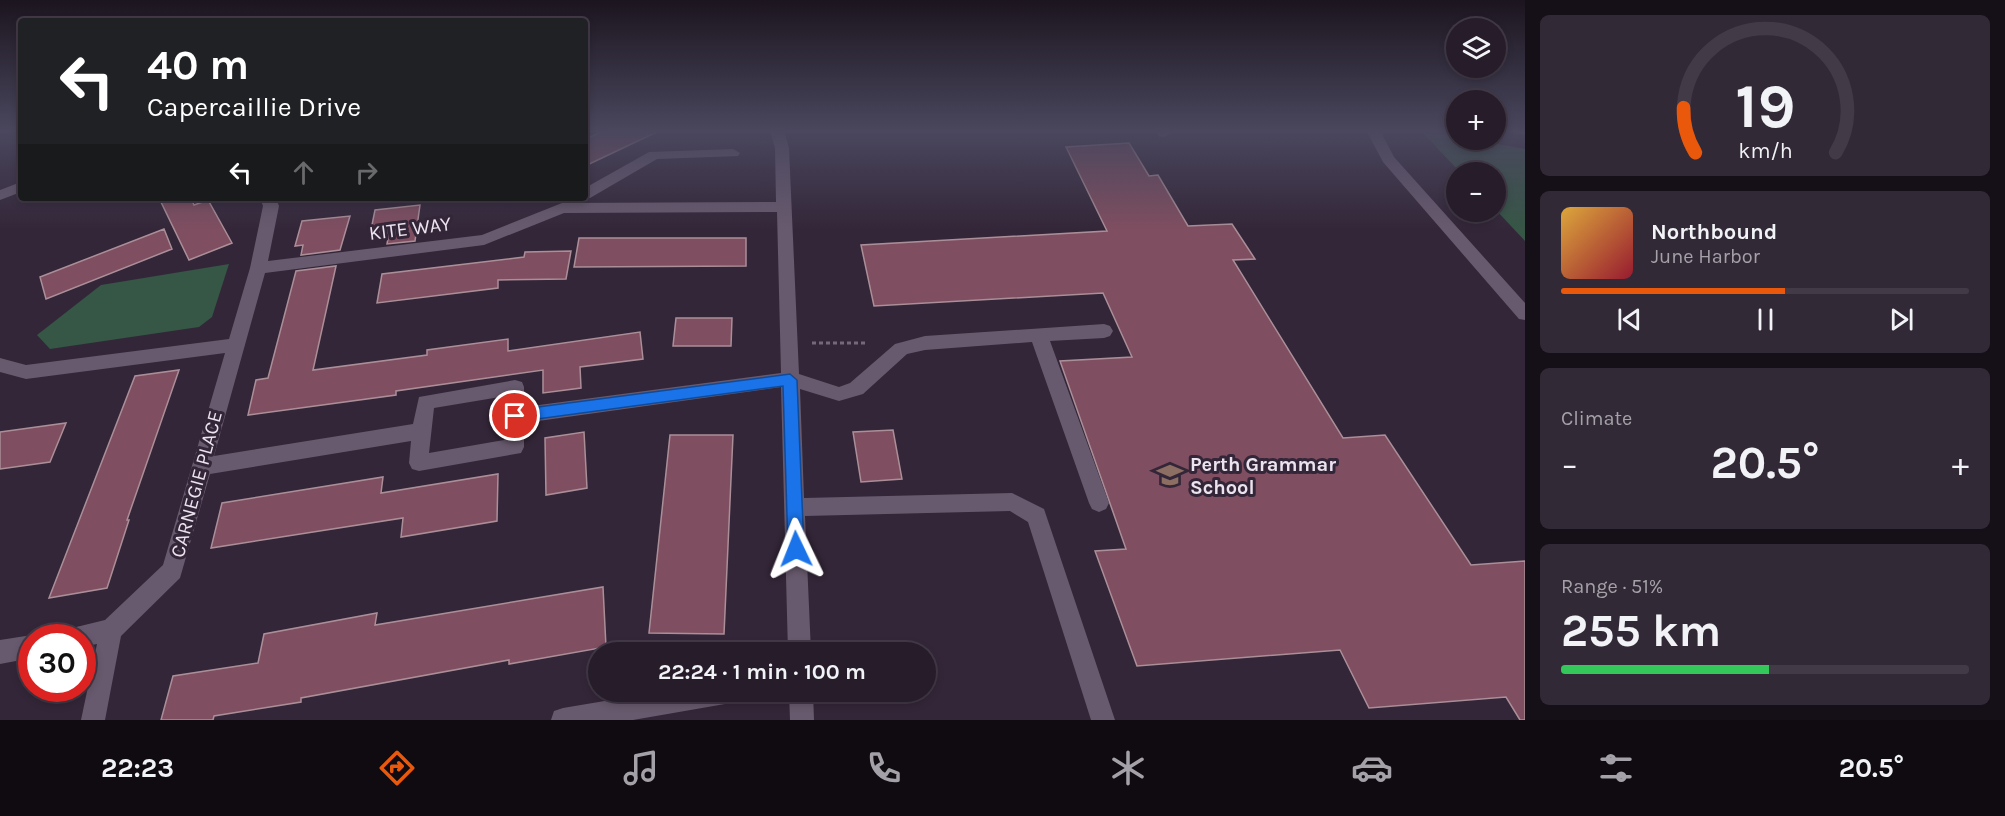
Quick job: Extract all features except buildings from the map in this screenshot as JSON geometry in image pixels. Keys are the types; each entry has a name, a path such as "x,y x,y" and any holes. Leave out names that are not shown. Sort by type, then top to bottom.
{"street":[{"path":"588,193 639,164"},
{"path":"783,164 799,642"},
{"path":"1392,164 1525,314"},
{"path":"0,195 18,188"},
{"name":"CARNEGIE PLACE","path":"111,630 172,571 258,268 271,206 269,201"},
{"name":"KITE WAY","path":"258,268 484,240 574,201"},
{"name":"KITE WAY","path":"562,208 784,207"},
{"path":"515,416 790,380 839,394 856,389 901,349 925,343 1104,331"},
{"path":"1039,336 1099,503"},
{"path":"0,365 26,372 235,345"},
{"path":"515,387 514,447 419,463 421,431 426,402 515,387"},
{"path":"200,467 421,431"},
{"path":"795,507 1011,502 1037,516 1103,720"},
{"path":"93,720 111,630 96,633"},
{"path":"0,652 18,649"},
{"path":"563,720 667,702"},
{"path":"801,702 802,720"}],"path":[{"path":"790,344 867,343"}],"green space":[{"path":"1506,164 1525,164 1525,241 1506,221"},
{"path":"229,264 212,317 199,327 50,349 37,335 101,285"}],"place":[{"name":"Perth Grammar School","path":"1170,475"}],"route":[{"path":"515,416 790,380 796,549"}]}
